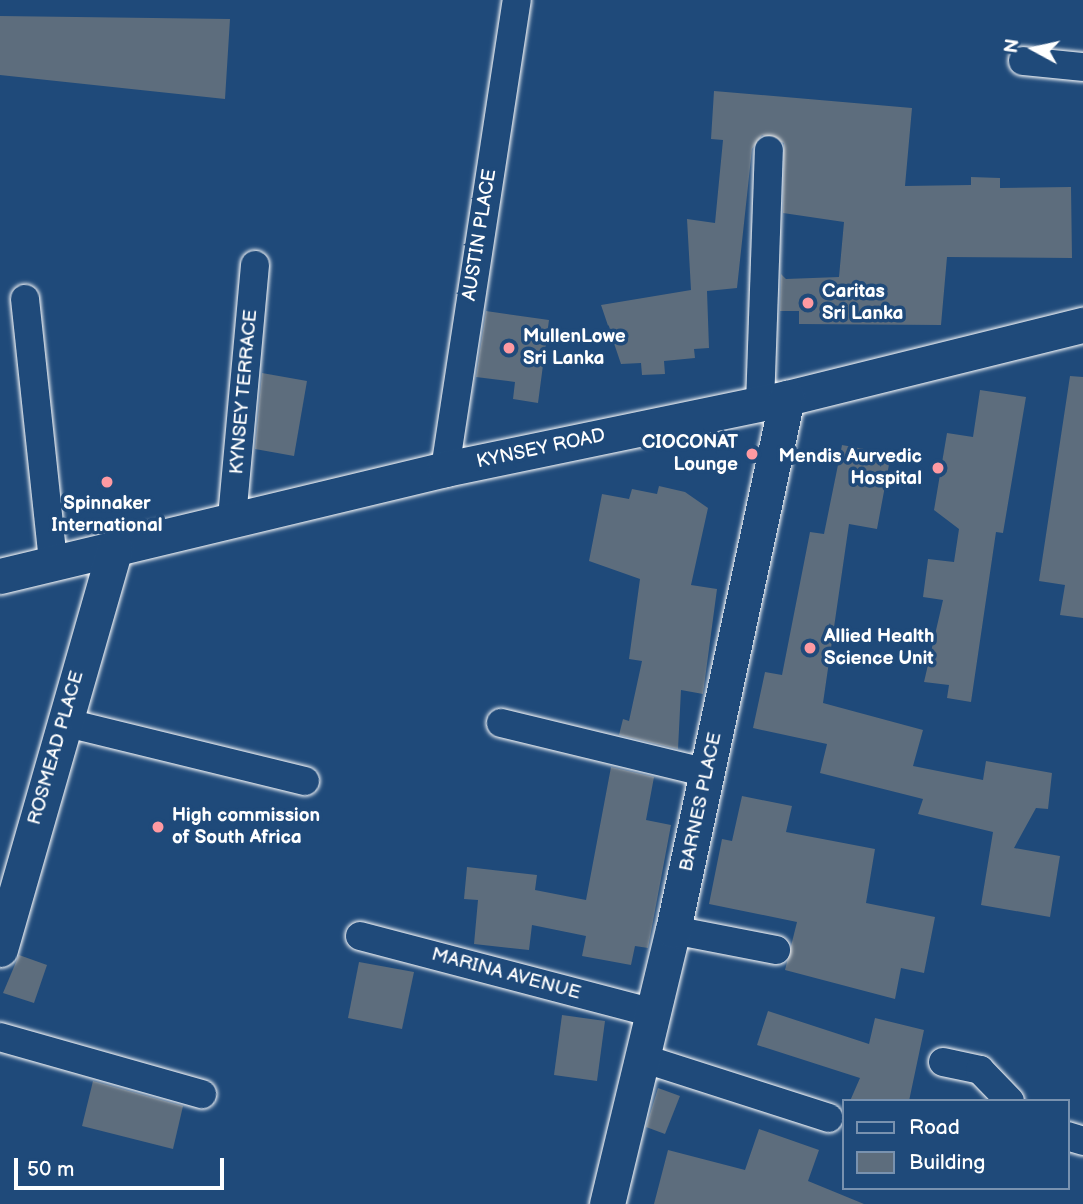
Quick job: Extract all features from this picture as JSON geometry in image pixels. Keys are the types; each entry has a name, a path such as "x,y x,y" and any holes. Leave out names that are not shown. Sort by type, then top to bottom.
{"street":[{"name":"AUSTIN PLACE","path":"445,470 517,0"},
{"path":"1023,61 1083,67"},
{"path":"769,150 774,401"},
{"name":"KYNSEY TERRACE","path":"232,518 255,265"},
{"path":"24,299 53,563"},
{"name":"KYNSEY ROAD","path":"0,576 232,518 774,401 1083,325"},
{"name":"BARNES PLACE","path":"607,1204 673,930 707,773 774,401"},
{"name":"ROSMEAD PLACE","path":"0,949 7,895 115,548"},
{"path":"63,722 305,781"},
{"path":"501,723 707,773"},
{"path":"673,930 776,950"},
{"name":"MARINA AVENUE","path":"360,936 653,1013"},
{"path":"0,1037 202,1094"},
{"path":"642,1058 829,1118"},
{"path":"943,1062 981,1070 1008,1099"}],"building":[{"path":"0,16 230,19 225,99 0,75"},
{"path":"714,91 912,108 905,186 971,185 971,177 1000,178 1000,188 1071,187 1072,258 947,257 941,325 799,324 799,311 780,311 781,274 786,279 839,277 844,222 783,213 784,143 762,135 752,149 737,288 707,291 709,348 694,349 695,358 664,361 665,374 642,375 641,363 621,364 601,305 691,290 687,219 715,223 723,140 711,139"},
{"name":"MullenLowe Sri Lanka","path":"486,311 549,320 538,403 513,399 515,382 476,377"},
{"path":"262,373 307,381 294,456 255,449"},
{"path":"1070,376 1083,377 1083,618 1060,615 1065,585 1039,581"},
{"path":"980,390 1026,397 1003,533 996,532 971,702 947,698 949,685 924,682 943,600 923,597 928,559 954,562 959,529 934,510 947,433 973,437"},
{"path":"842,445 891,454 877,529 849,524 823,703 923,730 913,766 983,780 986,761 1052,773 1048,809 1036,808 1014,848 1060,856 1050,917 981,905 993,832 918,814 923,799 820,773 827,744 753,728 765,672 782,675 810,532 824,534"},
{"path":"659,486 685,492 708,508 691,585 717,589 703,694 681,690 678,749 619,735 623,719 629,721 642,661 629,659 640,579 589,561 602,494 629,499 632,489 657,494"},
{"path":"611,767 654,777 646,820 671,825 648,948 635,946 631,965 582,956 586,936 532,925 529,950 474,944 478,900 464,899 467,867 537,875 535,890 586,900"},
{"path":"742,796 792,806 786,832 875,849 866,903 935,917 924,973 901,968 895,999 785,970 797,922 709,904 722,839 732,841"},
{"path":"19,955 47,965 34,1003 3,993"},
{"path":"359,962 414,972 402,1029 348,1018"},
{"path":"768,1011 869,1044 875,1018 924,1030 909,1099 851,1099 860,1078 757,1045"},
{"path":"562,1015 605,1021 597,1081 554,1075"},
{"path":"93,1081 183,1106 173,1149 82,1126"},
{"path":"658,1088 680,1096 665,1134 646,1127"},
{"path":"759,1129 819,1150 808,1181 864,1204 654,1204 668,1150 745,1170"}],"place":[{"name":"Caritas Sri Lanka","path":"808,303"},
{"name":"MullenLowe Sri Lanka","path":"509,348"},
{"name":"CIOCONAT Lounge","path":"752,454"},
{"name":"Mendis Aurvedic Hospital","path":"938,468"},
{"name":"Spinnaker International","path":"107,482"},
{"name":"Allied Health Science Unit","path":"810,648"},
{"name":"High commission of South Africa","path":"158,827"}]}
